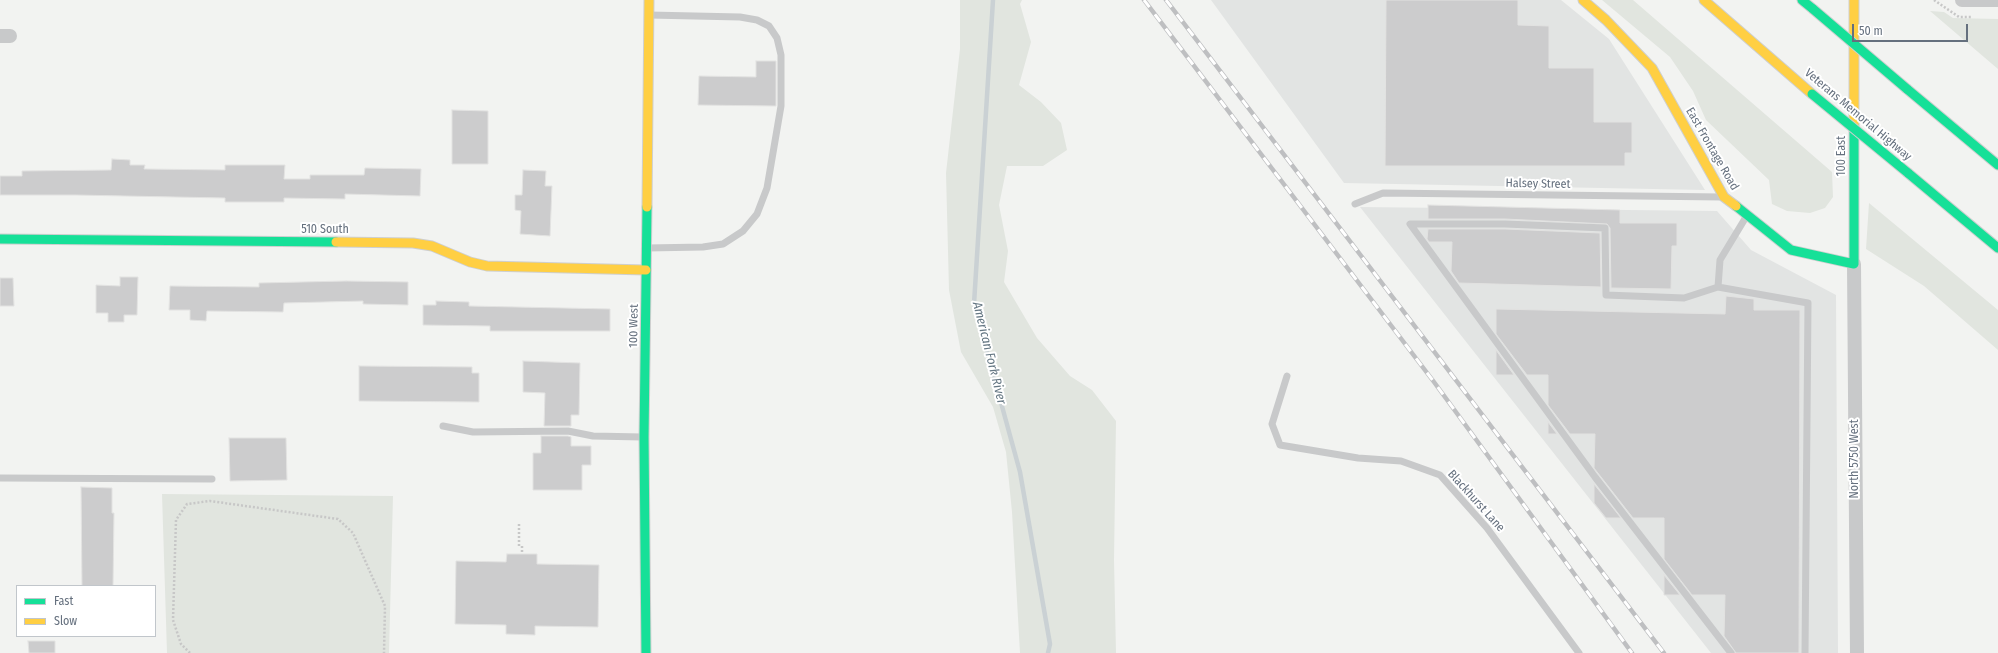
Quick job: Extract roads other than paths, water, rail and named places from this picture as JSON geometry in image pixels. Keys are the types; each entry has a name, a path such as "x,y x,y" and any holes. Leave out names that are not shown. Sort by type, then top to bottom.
{"main road":[{"name":"100 West","path":"646,653 644,437 649,0"},
{"name":"East Frontage Road","path":"1583,0 1606,20 1652,68 1724,197 1791,250 1854,264"},
{"name":"Veterans Memorial Highway","path":"1704,0 1812,94 1998,248"},
{"path":"1802,0 1998,165"},
{"name":"100 East","path":"1854,0 1854,264"},
{"name":"510 South","path":"0,239 413,243 432,246 470,262 487,266 646,270"}],"street":[{"path":"1962,0 1998,0"},
{"name":"North 5750 West","path":"1854,264 1857,653"}],"lane":[{"path":"646,248 703,247 723,244 743,231 757,214 767,188 781,106 781,54 776,38 769,26 757,20 740,17 649,16"},
{"name":"Halsey Street","path":"1354,204 1383,193 1724,197"},
{"path":"1718,287 1720,260 1748,216"},
{"path":"1731,653 1594,477 1410,224 1505,224 1605,228 1606,295 1684,298 1718,287 1808,303 1805,653"},
{"name":"Blackhurst Lane","path":"1287,376 1272,424 1280,445 1358,458 1401,462 1440,475 1487,528 1579,653"},
{"path":"444,426 473,432 568,431 594,436 644,437"},
{"path":"0,478 212,479"}],"waterway":[{"name":"American Fork River","path":"993,0 974,304 1020,472 1050,644 1048,653"}],"railway":[{"path":"1144,0 1434,382 1632,653"},
{"path":"1166,0 1664,653"}]}
